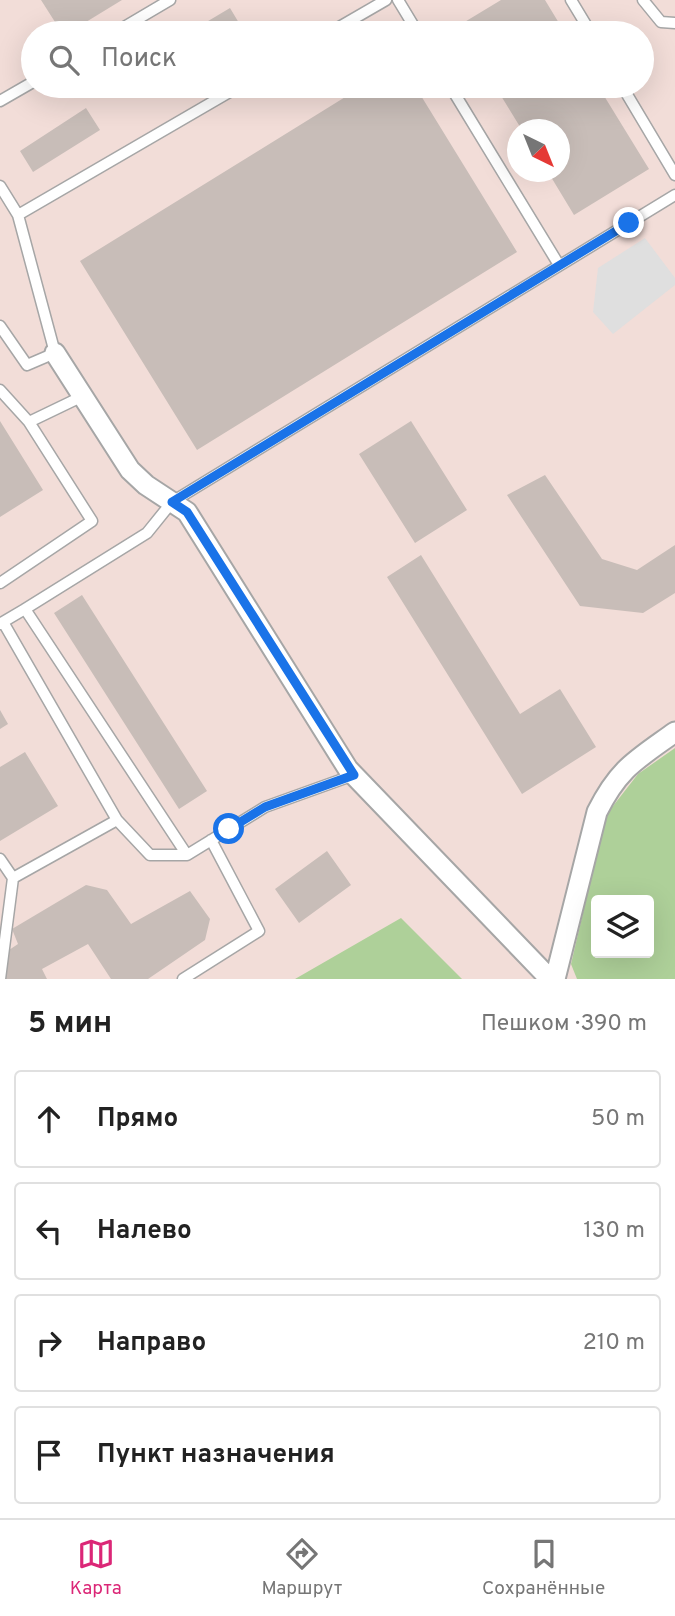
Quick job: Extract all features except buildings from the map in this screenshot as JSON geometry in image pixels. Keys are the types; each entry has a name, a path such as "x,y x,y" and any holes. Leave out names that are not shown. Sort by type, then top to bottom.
{"street":[{"path":"55,353 130,470 146,485 187,512 354,775 553,979"},
{"path":"553,979 597,812 610,787 626,766 675,732"}],"lane":[{"path":"134,21 170,0"},
{"path":"350,21 386,0"},
{"path":"398,0 411,21"},
{"path":"571,0 584,21"},
{"path":"643,0 661,22 675,23"},
{"path":"0,102 21,89"},
{"path":"18,215 219,98"},
{"path":"457,98 559,265"},
{"path":"629,98 675,175"},
{"path":"0,186 18,215 55,353 27,365 0,326"},
{"path":"354,775 265,807 187,855 150,855 117,820 2,623 147,533 172,502 675,195"},
{"path":"0,390 29,422 92,521 0,583"},
{"path":"29,422 83,396"},
{"path":"25,609 187,855"},
{"path":"13,878 117,820"},
{"path":"183,979 258,931 211,840"},
{"path":"0,859 13,878 0,979"}],"shaded area":[{"path":"0,0 675,0 675,979 0,979"},
{"path":"645,238 675,278 675,285 613,334 593,312 598,268"}],"green space":[{"path":"675,748 675,979 577,979 571,964 606,815 638,774"},
{"path":"401,918 462,979 295,979"}],"route":[{"path":"229,829 265,807 354,775 187,512 172,502 629,223"}]}
